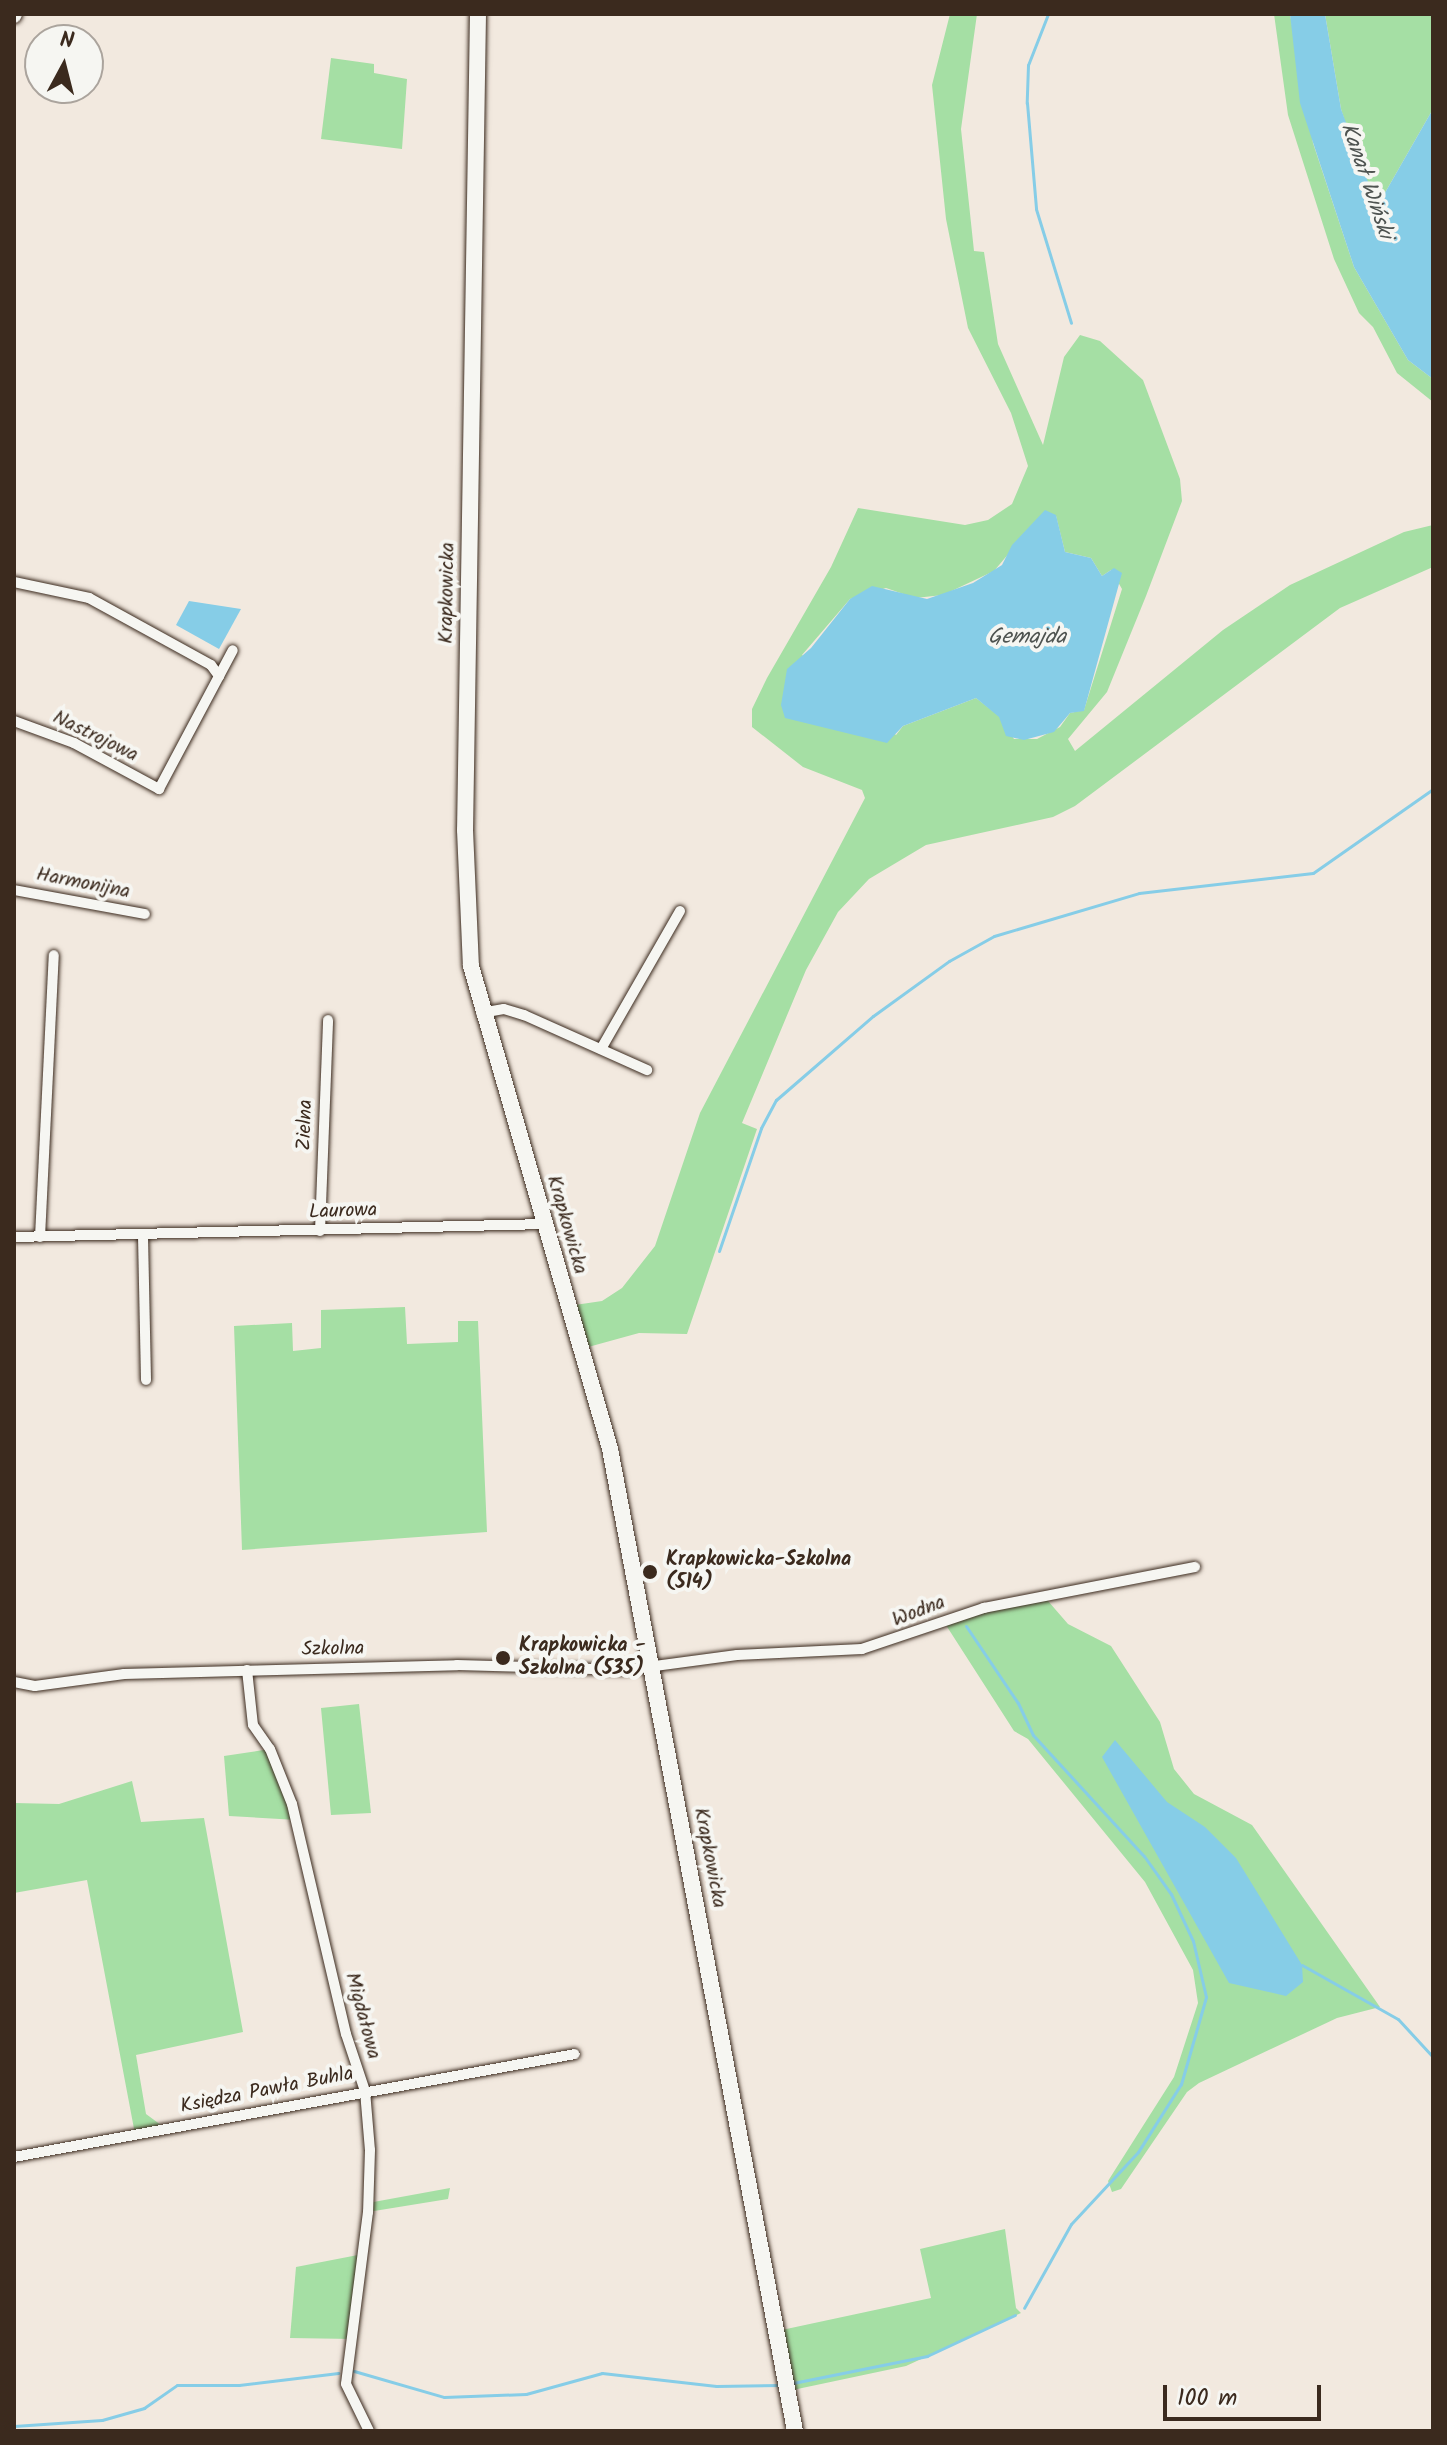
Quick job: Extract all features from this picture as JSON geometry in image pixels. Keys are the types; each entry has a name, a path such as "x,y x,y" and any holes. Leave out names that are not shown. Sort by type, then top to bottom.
{"main road":[{"name":"Krapkowicka","path":"478,14 465,838 468,940 481,1013 610,1449 654,1668 795,2431"}],"street":[{"path":"14,582 89,598 211,665 219,676 233,650"},
{"name":"Nastrojowa","path":"14,721 74,743 159,789 219,676"},
{"name":"Harmonijna","path":"14,890 145,914"},
{"path":"601,1049 680,911"},
{"path":"40,1237 54,955"},
{"path":"481,1013 504,1009 647,1070"},
{"name":"Zielna","path":"320,1231 328,1020"},
{"name":"Laurowa","path":"14,1237 545,1224"},
{"path":"143,1236 146,1380"},
{"name":"Wodna","path":"654,1668 737,1655 881,1647 984,1608 1195,1567"},
{"name":"Szkolna","path":"14,1682 35,1686 118,1674 247,1670 654,1668"},
{"name":"Migdałowa","path":"247,1670 253,1725 292,1804 346,2034 365,2091 370,2150 368,2212 346,2384 369,2431"},
{"name":"Księdza Pawła Buhla","path":"14,2157 575,2054"}],"green space":[{"path":"950,14 977,14 961,129 974,251 984,252 998,344 1043,445 1064,357 1080,335 1100,341 1143,380 1180,479 1182,501 1107,692 1068,739 1075,751 1223,630 1290,585 1404,532 1433,525 1433,567 1340,608 1075,806 1053,817 926,845 869,879 838,912 806,970 742,1123 757,1129 687,1334 639,1333 581,1349 568,1306 602,1301 622,1288 655,1246 700,1113 865,798 862,790 803,767 752,727 752,709 767,678 831,567 858,508 965,525 988,520 1012,504 1028,466 1011,413 968,328 946,219 932,85","holes":["1056,516 1065,552 1091,558 1102,576 1111,570 1122,589 1084,710 1070,713 1060,727 1037,739 1014,739 999,716 976,698 903,726 896,735 802,655 850,599 886,588 915,598 943,595 994,571 1036,521"]},
{"path":"1274,14 1290,14 1313,143 1354,267 1408,360 1433,379 1433,402 1397,373 1373,327 1359,313 1334,259 1288,115"},
{"path":"1325,14 1433,14 1433,109 1382,198 1367,191 1341,109"},
{"path":"331,58 374,64 374,73 407,79 402,149 321,139"},
{"path":"405,1307 407,1344 458,1342 458,1321 478,1321 487,1532 242,1550 234,1326 292,1323 293,1351 321,1348 321,1310"},
{"path":"1042,1594 1068,1624 1111,1646 1160,1722 1174,1769 1194,1794 1252,1825 1380,2007 1337,2018 1199,2083 1187,2092 1121,2189 1112,2192 1108,2181 1174,2077 1198,2003 1193,1970 1145,1882 1028,1739 1014,1731 944,1622"},
{"path":"359,1704 371,1813 331,1815 321,1708"},
{"path":"270,1749 297,1820 229,1816 224,1756"},
{"path":"132,1781 141,1822 204,1818 243,2032 136,2055 146,2114 165,2128 135,2134 87,1880 14,1893 14,1803 59,1804"},
{"path":"450,2188 448,2199 368,2212 368,2203"},
{"path":"1005,2229 1016,2308 1021,2313 906,2366 788,2391 777,2331 931,2298 920,2249"},
{"path":"363,2254 353,2339 290,2338 296,2267"}],"water":[{"name":"Kanał Wiński","path":"1290,14 1325,14 1341,109 1374,198 1382,198 1433,109 1433,379 1408,360 1354,267 1300,103"},
{"name":"Gemajda","path":"1045,510 1056,515 1065,552 1091,558 1102,576 1114,568 1122,573 1084,711 1070,713 1054,732 1024,740 1006,736 999,717 976,698 903,726 887,743 785,718 781,705 787,669 811,648 850,599 872,586 927,599 973,583 1002,565 1012,545"},
{"path":"189,601 241,609 219,649 176,625"},
{"path":"1115,1740 1167,1802 1205,1827 1236,1858 1302,1965 1303,1982 1286,1996 1229,1983 1102,1757"}],"waterway":[{"path":"1048,14 1028,65 1027,103 1036,209 1071,323"},
{"path":"719,1251 761,1128 776,1100 873,1016 949,961 994,936 1139,893 1313,873 1433,789"},
{"path":"966,1626 1018,1703 1033,1735 1144,1856 1171,1894 1193,1941 1206,1997 1181,2084 1138,2152 1071,2224 1024,2308"},
{"path":"1302,1965 1398,2019 1433,2057"},
{"path":"793,2383 927,2356 1015,2315"},
{"path":"354,2371 444,2397 526,2394 602,2373 716,2386 781,2385"},
{"path":"14,2426 102,2420 144,2408 177,2385 239,2385 338,2373"}],"place":[{"name":"Krapkowicka-Szkolna (514)","path":"650,1572"},
{"name":"Krapkowicka - Szkolna (535)","path":"503,1658"}]}
